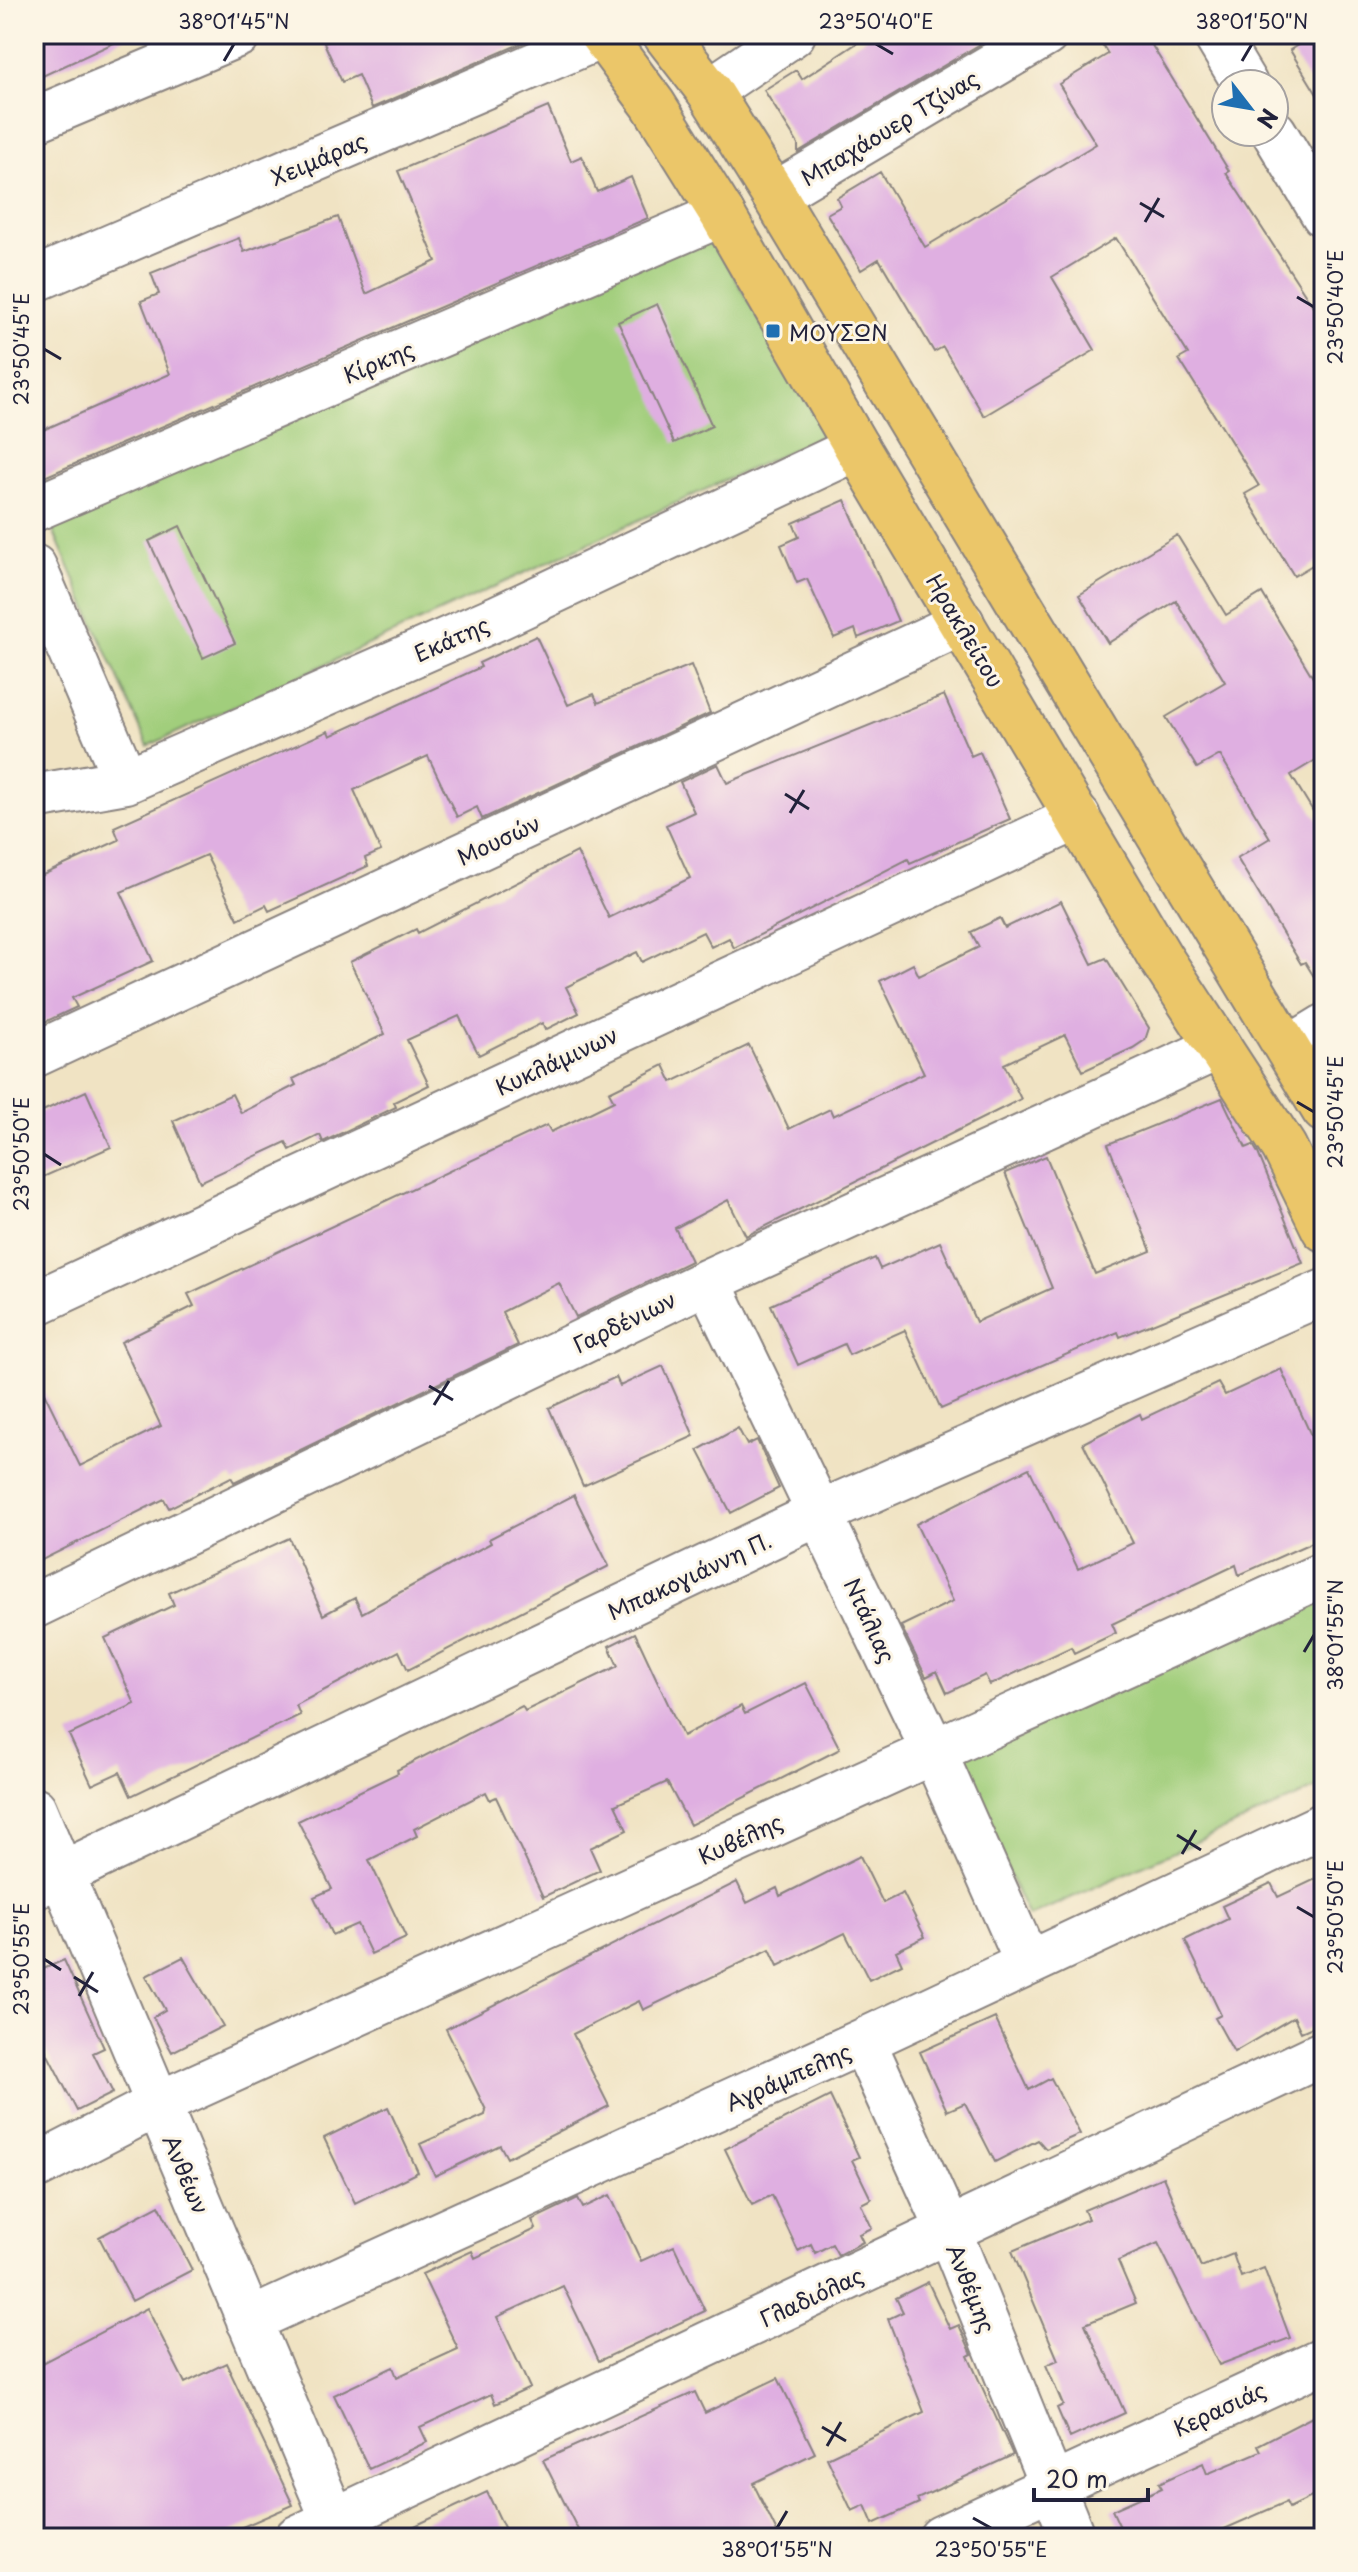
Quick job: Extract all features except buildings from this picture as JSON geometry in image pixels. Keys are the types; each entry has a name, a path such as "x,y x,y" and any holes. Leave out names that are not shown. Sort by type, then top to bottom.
{"main road":[{"path":"665,34 709,91 1306,1038 1324,1110"},
{"name":"Ηρακλείτου","path":"602,35 653,104 722,214 857,448 1160,957 1272,1128 1324,1229"}],"street":[{"path":"34,120 239,34"},
{"path":"709,91 793,34"},
{"name":"Μπαχάουερ Τζίνας","path":"774,195 1046,34"},
{"path":"1215,34 1235,68"},
{"name":"Χειμάρας","path":"34,280 602,35"},
{"path":"1284,148 1324,215"},
{"name":"Κίρκης","path":"34,509 722,214"},
{"name":"Εκάτης","path":"34,797 97,789 126,781 499,617 857,448"},
{"path":"34,567 126,781"},
{"name":"Μουσών","path":"34,1055 962,623"},
{"name":"Κυκλάμινων","path":"34,1304 1078,817"},
{"name":"Γαρδένιων","path":"34,1606 708,1281 1219,1047"},
{"path":"1272,1128 1308,1171 1324,1198"},
{"name":"Ντάλιας","path":"708,1281 933,1750 1027,1962"},
{"name":"Μπακογιάννη Π.","path":"48,1880 820,1513 1324,1292"},
{"name":"Κυβέλης","path":"34,2168 158,2104 1324,1574"},
{"name":"Ανθέων","path":"34,1809 48,1880 158,2104 249,2321 324,2532"},
{"name":"Αγράμπελης","path":"249,2321 863,2041 1324,1825"},
{"name":"Ανθέμης","path":"863,2041 949,2231 1073,2538"},
{"name":"Γλαδιόλας","path":"324,2532 1324,2053"},
{"name":"Κερασιάς","path":"941,2538 1324,2360"}],"green space":[{"path":"705,226 826,434 148,746 44,510"},
{"path":"1324,1581 1324,1785 1028,1917 954,1751"}],"place":[{"name":"ΜΟΥΣΩΝ","path":"773,331"}]}
